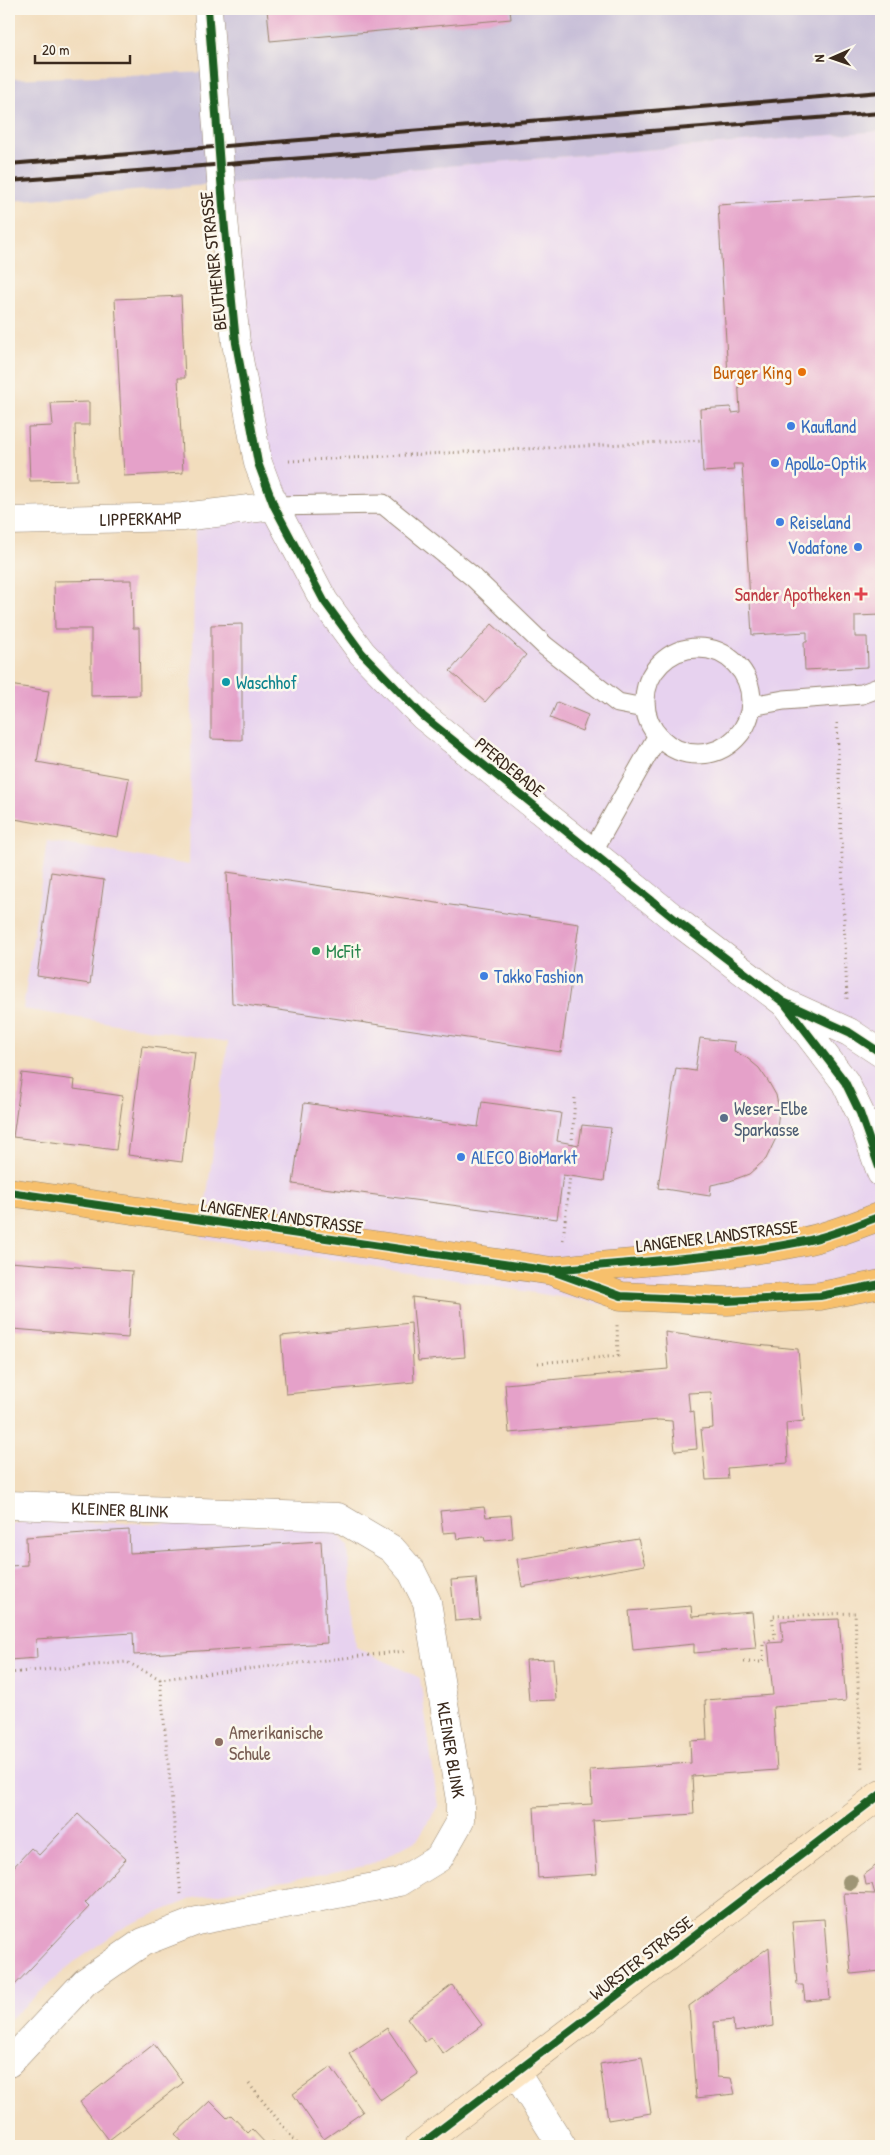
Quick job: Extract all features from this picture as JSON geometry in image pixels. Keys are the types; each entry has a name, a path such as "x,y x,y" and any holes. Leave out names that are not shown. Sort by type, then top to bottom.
{"main road":[{"name":"LANGENER LANDSTRASSE","path":"9,1192 556,1270 622,1296 727,1300 820,1296 881,1284"},
{"name":"LANGENER LANDSTRASSE","path":"556,1270 701,1256 806,1241 881,1216"}],"street":[{"name":"BEUTHENER STRASSE","path":"208,9 224,219 236,343 258,463 274,506"},
{"name":"LIPPERKAMP","path":"9,521 183,517 274,506"},
{"name":"PFERDEBADE","path":"274,506 324,602 362,654 423,716 681,924 784,1002 849,1032 881,1053"},
{"name":"PFERDEBADE","path":"784,1002 844,1082 860,1113 881,1173"},
{"name":"KLEINER BLINK","path":"9,1505 338,1517 392,1549 412,1572 427,1602 460,1800 460,1822 439,1858 400,1882 197,1921 143,1942 85,1982 9,2063"},
{"name":"WURSTER STRASSE","path":"419,2146 872,1800"},
{"path":"516,2073 562,2146"}],"lane":[{"path":"274,506 383,504 472,576 553,652 618,703 644,708"},
{"path":"696,647 729,656 747,679 751,706 739,735 715,753 684,754 657,738 644,708 651,674 670,655 696,647"},
{"path":"751,706 784,700 862,694 881,687"},
{"path":"592,852 657,738"}],"path":[{"path":"258,463 702,440"},
{"path":"836,696 849,1032"},
{"path":"572,1144 575,1097"},
{"path":"556,1270 570,1176"},
{"path":"538,1363 618,1356 616,1293"},
{"path":"744,1662 762,1662 763,1643 776,1638 772,1616 855,1613 872,1800"},
{"path":"9,1673 127,1662 160,1679 434,1647"},
{"path":"160,1679 184,1926"},
{"path":"250,2084 299,2146"}],"shaded area":[{"path":"205,9 881,9 881,131 9,201 9,79 213,72"},
{"path":"881,131 881,1301 730,1310 620,1307 201,1238 228,1042 23,1009 47,841 189,865 195,525 277,513 261,463 225,184"},
{"name":"Amerikanische Schule","path":"25,1522 216,1524 334,1528 348,1547 356,1647 420,1678 438,1806 417,1840 370,1865 194,1898 126,1926 75,1961 9,2020 9,1524"}],"building":[{"path":"267,9 510,9 511,19 270,41"},
{"name":"Kaufland","path":"881,195 881,615 855,616 855,637 867,637 868,667 805,670 804,642 807,642 807,632 752,635 742,464 733,464 734,470 703,472 700,409 731,407 732,413 740,412 738,375 728,375 718,205"},
{"path":"181,296 185,378 178,378 183,473 124,476 115,299"},
{"path":"89,402 89,425 75,425 77,480 30,481 28,427 53,426 51,403"},
{"path":"132,580 133,628 139,628 140,695 91,696 91,629 55,629 54,581"},
{"name":"Waschhof","path":"242,624 242,740 211,739 211,625"},
{"path":"492,624 526,655 485,702 450,671"},
{"path":"9,685 49,691 37,762 129,778 118,837 9,818"},
{"path":"557,702 588,715 582,731 550,718"},
{"path":"51,872 104,880 90,984 37,976"},
{"path":"227,872 579,924 561,1052 232,1003"},
{"name":"Weser-Elbe Sparkasse","path":"700,1038 735,1042 734,1051 747,1058 759,1068 768,1081 776,1095 779,1110 776,1138 766,1159 749,1174 711,1185 710,1196 658,1188 676,1068 695,1071"},
{"path":"142,1046 195,1052 182,1162 128,1155"},
{"path":"22,1073 75,1080 74,1089 123,1096 116,1150 13,1137"},
{"path":"482,1102 561,1113 557,1141 579,1145 582,1125 611,1128 604,1181 563,1175 557,1219 293,1184 304,1103 478,1127"},
{"path":"9,1262 132,1271 128,1338 12,1329 12,1322 9,1322"},
{"path":"412,1297 461,1303 465,1357 418,1361"},
{"path":"411,1323 414,1382 286,1394 281,1336"},
{"path":"665,1332 746,1344 798,1349 804,1421 786,1423 788,1463 727,1468 728,1479 706,1480 701,1429 713,1428 711,1392 688,1393 690,1412 694,1411 697,1449 675,1451 672,1421 659,1420 509,1433 505,1384 668,1369"},
{"path":"484,1507 486,1517 511,1515 513,1538 485,1541 484,1536 457,1539 456,1532 443,1533 440,1511"},
{"path":"129,1530 130,1553 321,1541 327,1643 134,1655 133,1633 36,1639 37,1658 9,1660 9,1566 27,1565 26,1537"},
{"path":"638,1539 645,1565 522,1587 517,1559"},
{"path":"476,1578 480,1619 455,1621 451,1580"},
{"path":"691,1606 692,1617 752,1612 756,1648 694,1653 694,1644 633,1650 629,1611"},
{"path":"839,1619 846,1701 773,1707 777,1770 692,1776 694,1814 593,1821 597,1874 538,1878 534,1807 592,1804 590,1770 691,1763 690,1741 707,1740 705,1700 773,1695 768,1643 783,1642 781,1621"},
{"path":"553,1659 556,1700 529,1701 526,1660"},
{"path":"78,1814 126,1859 85,1903 89,1907 12,1988 9,1984 9,1872 31,1848 39,1855"},
{"path":"881,1862 881,1971 851,1974 844,1893 875,1894 872,1884 866,1885 864,1874"},
{"path":"824,1919 830,1999 805,2001 803,1985 797,1985 792,1921"},
{"path":"769,1947 774,2026 734,2032 733,2020 714,2022 717,2077 731,2078 735,2094 696,2098 689,2006"},
{"path":"452,1985 482,2025 443,2054 431,2037 425,2042 407,2018"},
{"path":"387,2028 418,2074 380,2100 349,2054"},
{"path":"154,2044 183,2083 109,2140 80,2102"},
{"path":"642,2057 651,2113 608,2120 600,2064"},
{"path":"331,2067 363,2112 324,2139 293,2094"},
{"path":"210,2101 227,2118 231,2115 248,2133 252,2129 268,2146 186,2146 175,2134"},
{"path":"273,2141 277,2146 268,2146"}],"railway":[{"path":"9,164 881,92"},
{"path":"9,181 881,113"}],"cycle path":[{"path":"208,9 224,219 236,343 258,463 274,506 324,601 362,653 423,716 681,924 783,1002 849,1032 881,1053"},
{"path":"785,1004 845,1082 860,1113 881,1173"},
{"path":"9,1192 552,1271 621,1296 727,1301 820,1296 881,1284"},
{"path":"554,1270 712,1255 774,1247 824,1236 881,1216"},
{"path":"419,2146 881,1794"}],"place":[{"name":"Burger King","path":"802,372"},
{"name":"Kaufland","path":"791,426"},
{"name":"Apollo-Optik","path":"775,463"},
{"name":"Reiseland","path":"780,522"},
{"name":"Vodafone","path":"858,547"},
{"name":"Sander Apotheken","path":"861,594"},
{"name":"Waschhof","path":"226,682"},
{"name":"McFit","path":"316,951"},
{"name":"Takko Fashion","path":"484,976"},
{"name":"Weser-Elbe Sparkasse","path":"724,1118"},
{"name":"ALECO BioMarkt","path":"461,1157"},
{"name":"Amerikanische Schule","path":"219,1742"}]}
